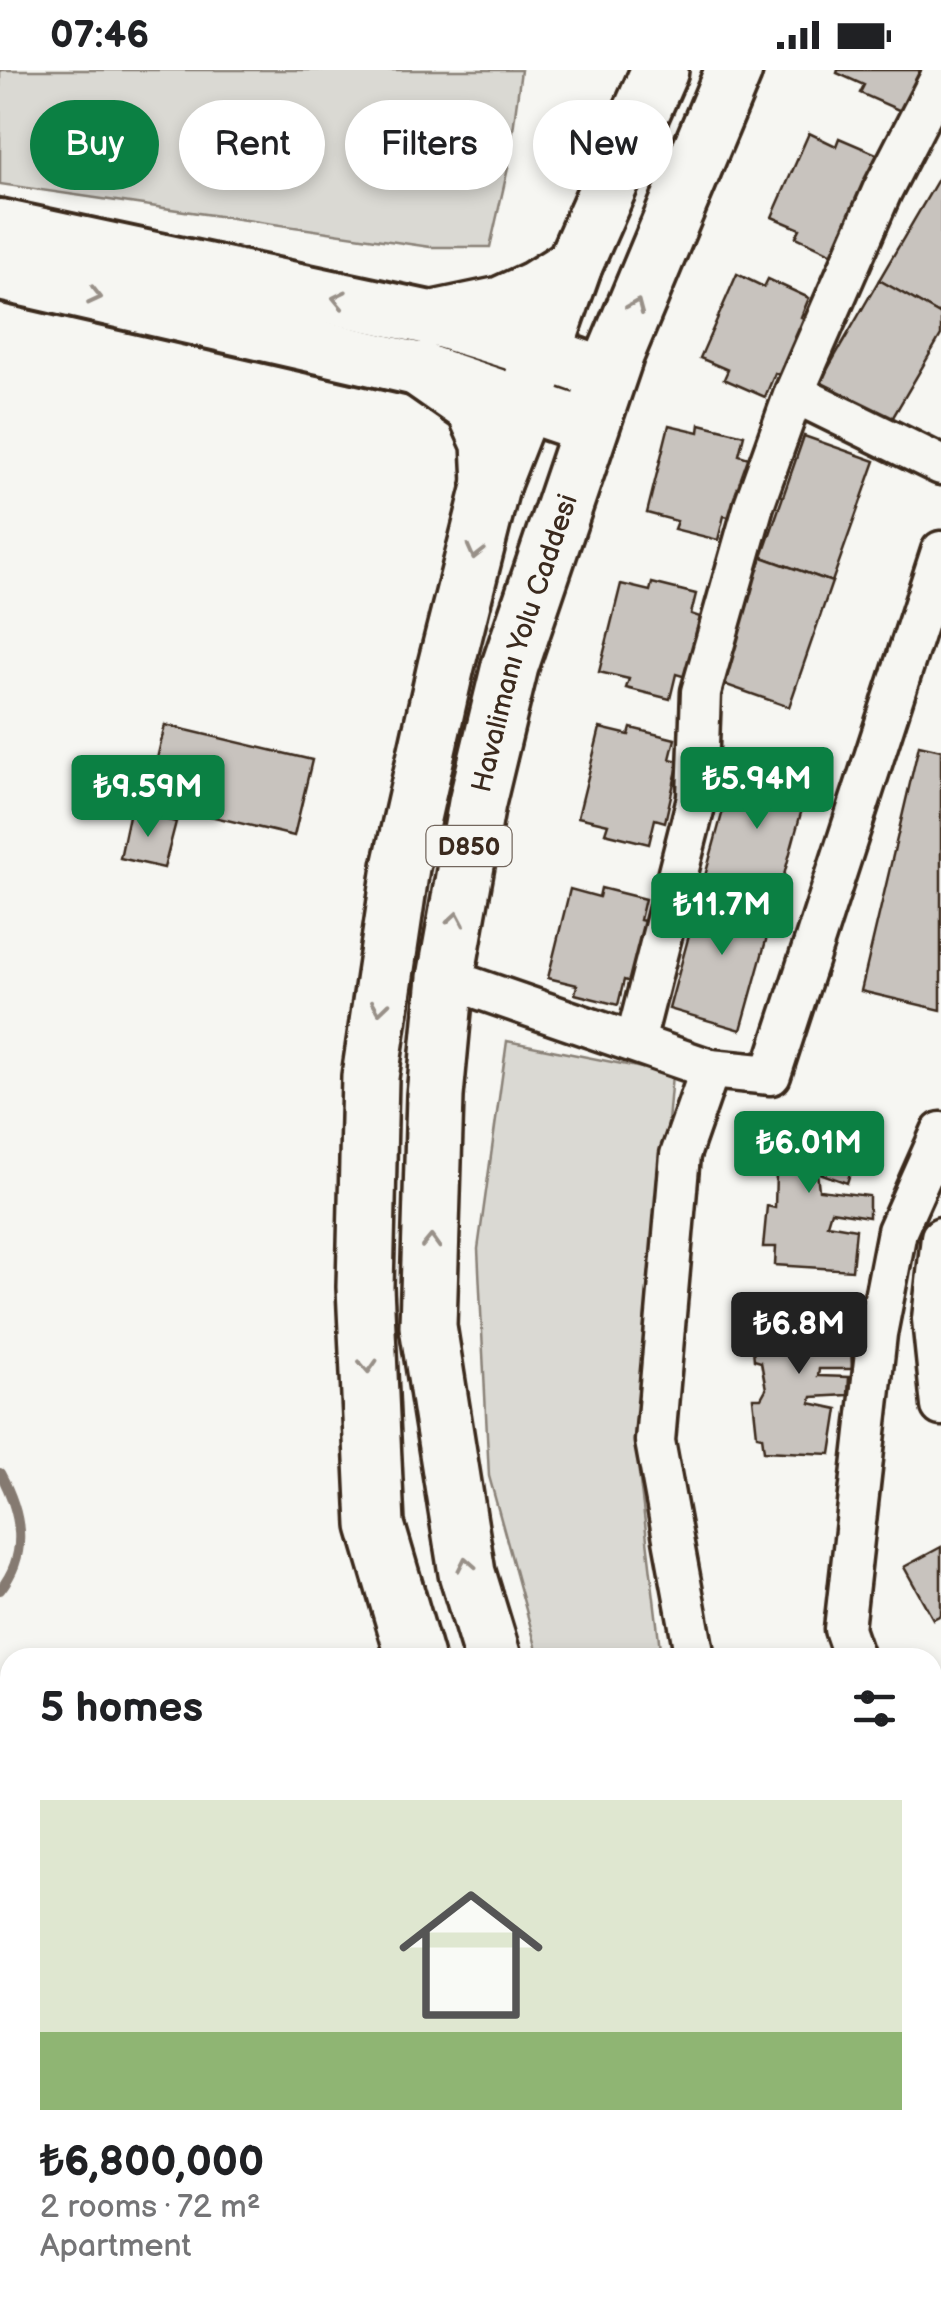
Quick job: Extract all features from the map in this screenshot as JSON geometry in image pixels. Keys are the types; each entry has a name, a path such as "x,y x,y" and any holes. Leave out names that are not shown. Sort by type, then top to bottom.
{"highway":[{"name":"D850","path":"412,1648 376,1525 365,1288 370,1077 400,867 492,483 574,265 660,70"},
{"name":"Havalimanı Yolu Caddesi","path":"490,1648 467,1572 428,1326 435,1096 446,978 477,803 510,666 608,376 734,70"},
{"path":"492,483 490,444 474,407 428,345 536,290 574,265"}],"main road":[{"path":"0,226 428,345 523,405 590,428"},
{"path":"0,274 428,345 544,353 608,376"}],"street":[{"path":"635,1042 697,798 701,692 754,505 794,393 882,191 941,76"},
{"path":"794,393 941,465"},
{"path":"446,978 710,1068 771,1075 941,552"},
{"path":"694,1648 656,1442 680,1155 710,1068"},
{"path":"851,1648 844,1629 877,1334 898,1231 941,1132"},
{"path":"941,1237 932,1319 941,1406"},
{"path":"877,1334 933,1332"}],"shaded area":[{"path":"0,70 521,70 513,130 513,100 345,100 345,190 503,190 490,247 430,247 41,190 159,190 159,100 30,100 30,188 0,184"},
{"path":"507,1041 672,1074 639,1473 660,1648 537,1648 489,1476 478,1249"}],"building":[{"path":"930,70 920,92 912,88 901,111 860,93 864,85 837,73"},
{"path":"809,133 836,146 839,138 881,156 837,256 796,237 800,229 772,217"},
{"path":"941,174 941,315 879,280"},
{"path":"737,274 764,287 768,279 809,298 801,317 809,321 784,378 775,373 765,397 724,379 728,370 700,358"},
{"path":"879,280 941,315 941,335 889,424 819,384"},
{"path":"700,424 744,435 739,455 749,458 734,518 724,516 718,540 674,529 677,521 647,513 669,425 699,432"},
{"path":"804,436 875,461 832,582 762,557"},
{"path":"762,557 832,582 789,707 718,682"},
{"path":"652,583 696,594 691,614 700,617 686,677 676,674 670,699 626,688 629,679 599,672 621,584 650,591"},
{"path":"165,725 312,760 294,836 147,801"},
{"path":"600,728 629,735 631,728 675,739 670,759 679,761 665,822 655,819 649,844 605,833 608,824 578,817"},
{"path":"919,745 941,750 941,1010 861,991"},
{"path":"738,756 811,776 775,908 702,887"},
{"path":"130,811 176,822 164,868 120,858"},
{"path":"702,887 775,908 741,1030 669,1009"},
{"path":"601,888 645,899 640,920 649,922 634,983 624,980 618,1005 575,994 577,985 548,978 570,889 599,897"},
{"path":"817,1116 849,1150 853,1164 847,1183 817,1172 819,1190 869,1196 869,1217 831,1211 827,1224 856,1229 852,1270 775,1265 776,1247 763,1247 767,1206 775,1208 776,1172 763,1169 770,1119"},
{"path":"838,1307 842,1311 841,1338 851,1345 852,1369 819,1369 818,1376 849,1377 848,1395 812,1397 810,1403 838,1409 831,1454 764,1451 762,1436 757,1435 753,1398 761,1398 766,1389 761,1362 754,1360 751,1327 757,1322 758,1308"},
{"path":"941,1547 941,1615 933,1619 904,1567"}],"waterway":[{"path":"0,1473 13,1503 19,1532 16,1562 0,1590"}]}
